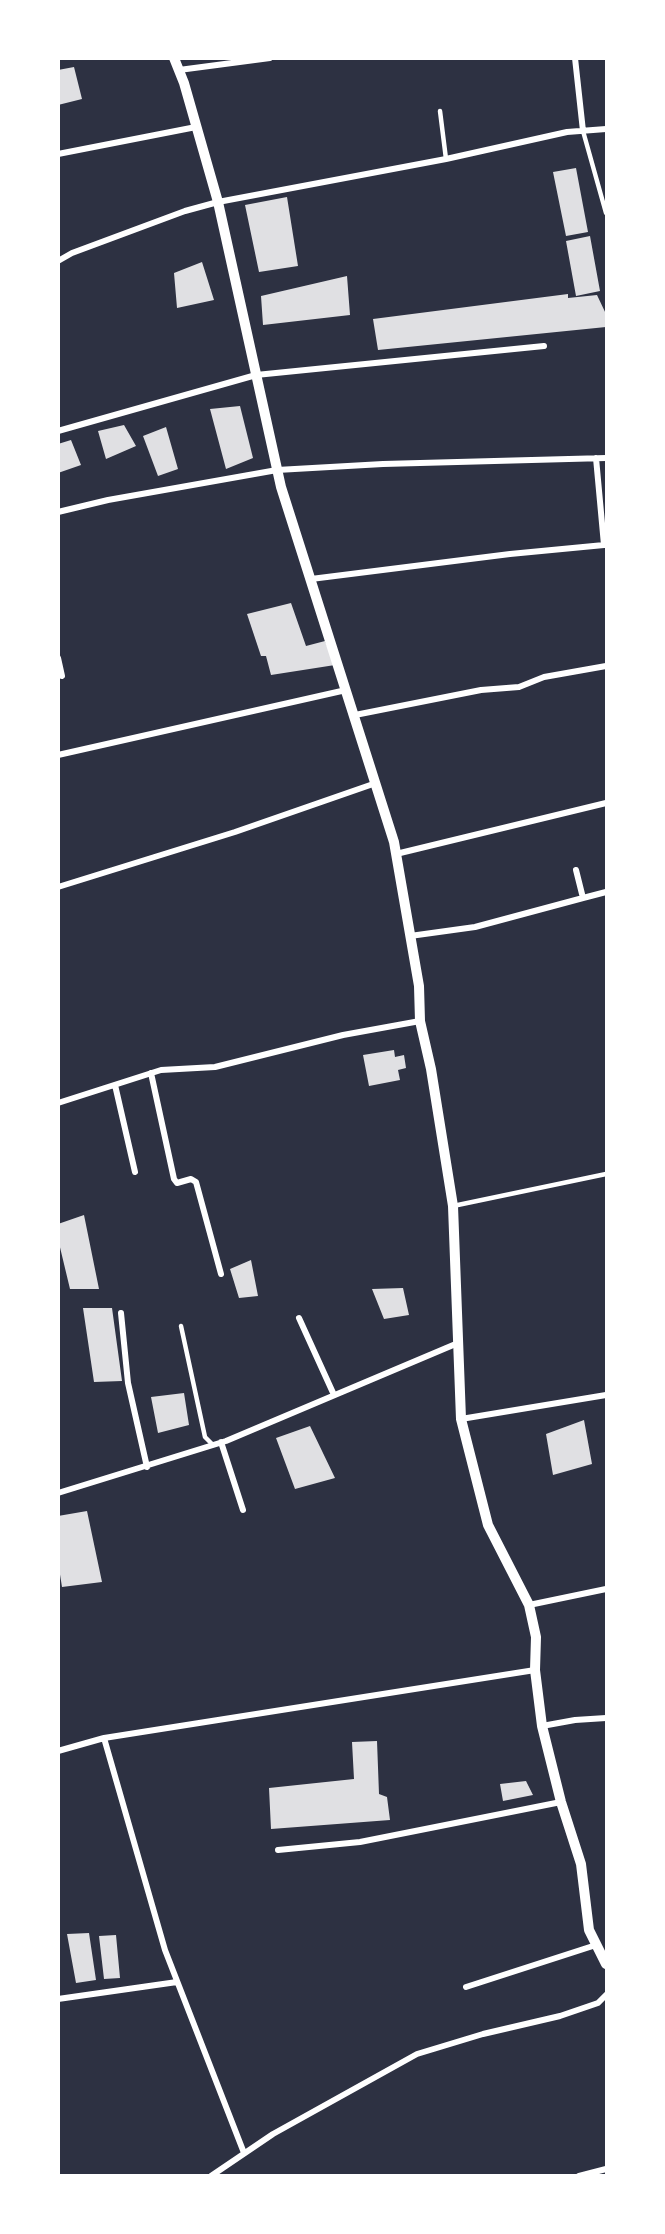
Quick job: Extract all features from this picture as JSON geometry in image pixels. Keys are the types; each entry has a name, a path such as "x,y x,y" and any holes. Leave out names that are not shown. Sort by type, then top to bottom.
{"street":[{"path":"174,58 218,202 277,470 355,715 396,854 418,986 420,1021 431,1069 453,1206 461,1419 488,1525 529,1605 536,1637 535,1670 542,1726 561,1802 581,1864 589,1930 606,1964"},
{"path":"179,70 270,58"},
{"path":"575,58 583,131"},
{"path":"58,154 196,127"},
{"path":"58,261 72,253 185,211 218,202 446,159 523,141 606,129"},
{"path":"58,431 256,375 544,346"},
{"path":"311,579 510,554 605,545 596,458"},
{"path":"58,512 119,498 277,470 383,464 606,458"},
{"path":"58,658 62,676"},
{"path":"355,715 481,690 519,687 544,678 606,666"},
{"path":"58,755 347,690"},
{"path":"58,887 235,832 376,783"},
{"path":"396,854 606,803"},
{"path":"576,870 583,898"},
{"path":"410,936 475,927 606,892"},
{"path":"58,1103 161,1070 215,1067 343,1035 420,1021"},
{"path":"151,1074 174,1179 177,1183 191,1179 196,1182 221,1274"},
{"path":"115,1085 135,1172"},
{"path":"121,1313 128,1383 147,1467"},
{"path":"299,1318 334,1395"},
{"path":"58,1493 221,1442 458,1343"},
{"path":"461,1419 606,1395"},
{"path":"221,1442 243,1510"},
{"path":"529,1605 606,1590"},
{"path":"58,1751 104,1738 535,1670"},
{"path":"542,1726 575,1720 606,1718"},
{"path":"104,1738 165,1950 244,2153"},
{"path":"278,1850 360,1842 561,1802"},
{"path":"466,1987 596,1944"},
{"path":"58,2000 177,1982"},
{"path":"211,2175 273,2134 417,2054 483,2034 560,2016 598,2003 606,1995"},
{"path":"579,2175 606,2169"}],"lane":[{"path":"440,111 446,159"},
{"path":"583,131 606,213"},
{"path":"453,1206 606,1174"},
{"path":"182,1326 205,1437 213,1445"}],"building":[{"path":"74,67 82,99 58,105 58,70"},
{"path":"576,168 588,232 566,236 553,172"},
{"path":"287,197 298,266 259,272 245,205"},
{"path":"590,236 600,291 576,296 566,241"},
{"path":"202,262 214,300 177,308 174,273"},
{"path":"347,276 350,315 263,325 261,296"},
{"path":"568,294 568,298 597,295 606,314 606,327 378,350 373,319"},
{"path":"240,406 253,458 226,469 210,409"},
{"path":"124,425 136,446 106,459 98,431"},
{"path":"166,427 178,469 158,476 143,436"},
{"path":"71,440 81,465 58,473 58,444"},
{"path":"291,603 306,646 325,641 335,665 271,675 266,656 261,656 247,614"},
{"path":"394,1050 395,1057 404,1055 406,1068 398,1070 400,1080 369,1086 363,1055"},
{"path":"84,1215 99,1289 70,1289 58,1239 58,1224"},
{"path":"251,1260 258,1296 239,1298 230,1269"},
{"path":"403,1288 409,1315 384,1319 372,1289"},
{"path":"83,1308 112,1308 122,1381 94,1382"},
{"path":"184,1393 189,1425 158,1433 151,1397"},
{"path":"584,1420 592,1464 553,1475 546,1434"},
{"path":"310,1426 335,1478 295,1489 276,1438"},
{"path":"87,1511 102,1582 62,1587 58,1562 58,1516"},
{"path":"377,1741 379,1794 387,1797 390,1820 271,1829 269,1788 354,1779 352,1742"},
{"path":"526,1781 533,1795 503,1801 500,1784"},
{"path":"89,1933 96,1980 76,1983 67,1934"},
{"path":"116,1935 120,1978 104,1979 99,1936"}]}
